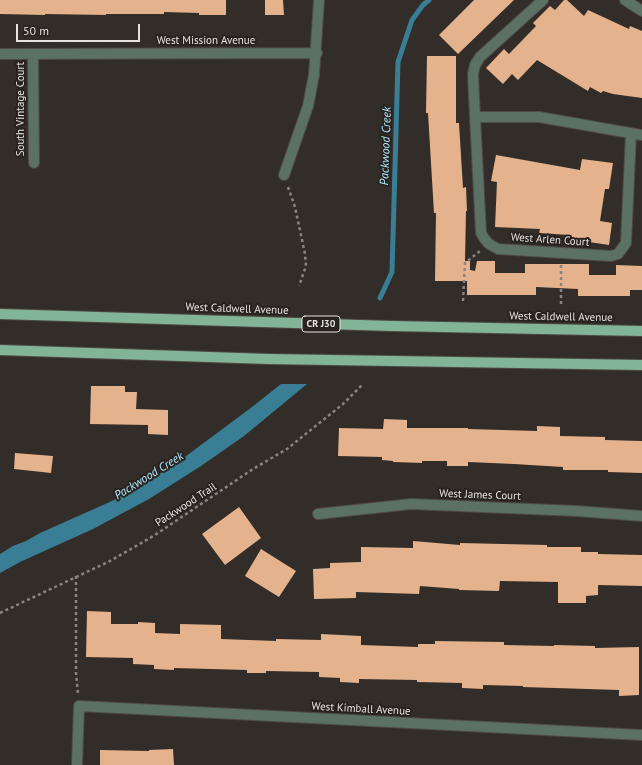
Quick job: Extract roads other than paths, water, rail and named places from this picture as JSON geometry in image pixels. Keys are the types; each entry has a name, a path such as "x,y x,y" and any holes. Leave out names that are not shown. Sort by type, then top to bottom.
{"main road":[{"name":"West Caldwell Avenue","path":"0,314 392,326 642,331"},
{"path":"0,350 268,359 642,365"}],"street":[{"path":"284,175 308,106 317,53 319,0"},
{"path":"543,0 489,48 480,57 475,65 473,74 475,118 539,117 642,135"},
{"path":"626,0 642,11"},
{"name":"West Mission Avenue","path":"0,54 317,53"},
{"name":"South Vintage Court","path":"33,54 34,163"},
{"name":"West Arlen Court","path":"475,118 481,234 489,244 498,249 611,256 618,254 626,243 631,133"},
{"name":"West James Court","path":"318,514 412,504 577,511 642,516"},
{"name":"West Kimball Avenue","path":"77,765 79,706 642,735"}],"water":[{"name":"Packwood Creek","path":"281,384 307,384 244,436 201,466 149,499 93,529 20,562 0,573 0,554 40,533 112,501 170,468"}],"waterway":[{"name":"Packwood Creek","path":"380,298 392,272 398,62 412,20 423,5 429,0"}]}
